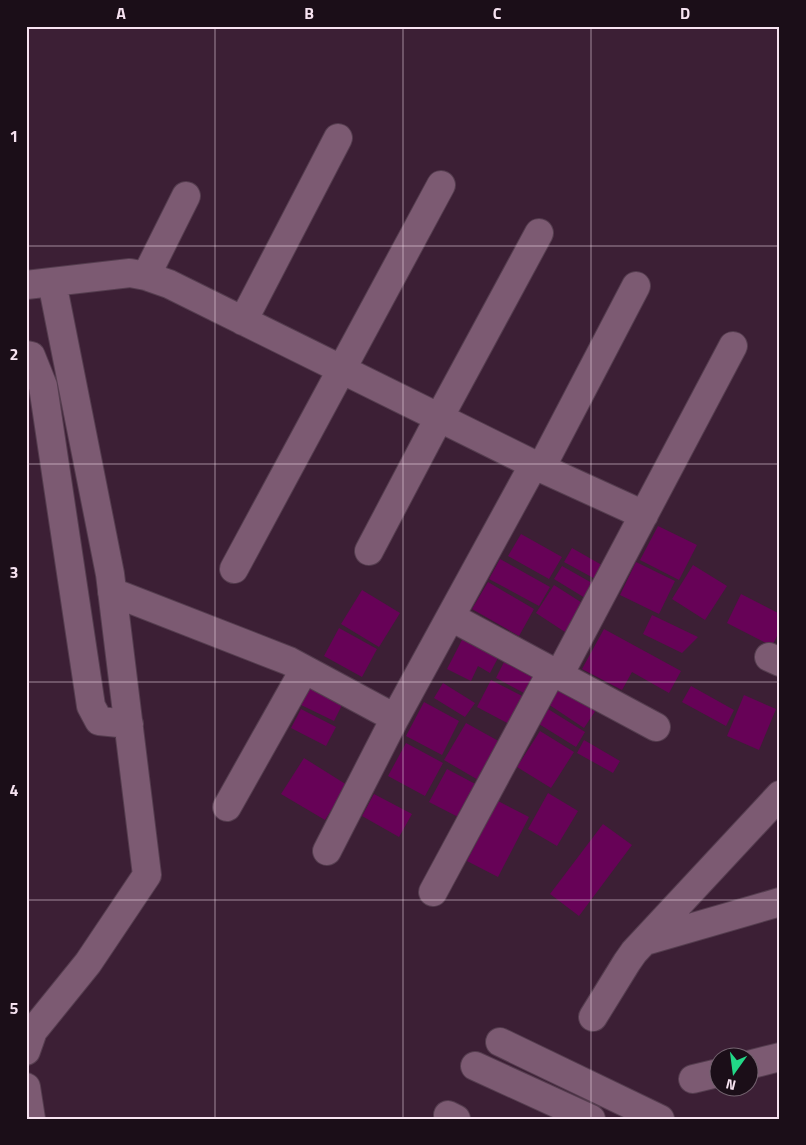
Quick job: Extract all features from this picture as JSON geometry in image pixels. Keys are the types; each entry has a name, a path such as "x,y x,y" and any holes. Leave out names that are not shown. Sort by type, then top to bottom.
{"street":[{"path":"243,321 338,138"},
{"path":"234,569 441,185"},
{"path":"146,276 186,196"},
{"path":"369,551 539,233"},
{"path":"26,1051 33,1031 88,963 147,875 108,564 39,283 130,273 169,284 537,466 644,515"},
{"path":"327,851 395,718 450,617 537,466 636,286"},
{"path":"432,892 644,515 733,346"},
{"path":"26,355 31,356 43,386 91,706 99,721 129,724"},
{"path":"112,592 278,656 395,718"},
{"path":"450,617 656,727"},
{"path":"227,807 304,670"},
{"path":"593,1017 627,962 644,941 780,795"},
{"path":"644,941 780,902"},
{"path":"500,1042 660,1119"},
{"path":"758,1062 780,1057"},
{"path":"475,1066 591,1119"},
{"path":"26,1087 31,1119"}],"building":[{"path":"658,526 697,545 679,580 640,560"},
{"path":"521,534 562,557 549,579 508,556"},
{"path":"572,548 607,568 599,581 564,562"},
{"path":"500,559 550,587 539,606 489,579"},
{"path":"636,562 675,581 659,614 620,595"},
{"path":"693,565 727,586 705,620 672,599"},
{"path":"562,566 599,587 590,601 554,579"},
{"path":"488,582 534,609 519,636 472,609"},
{"path":"554,585 587,606 568,634 536,613"},
{"path":"362,590 400,613 379,647 341,624"},
{"path":"741,594 780,614 780,630 772,646 727,623"},
{"path":"652,615 698,637 682,653 643,634"},
{"path":"339,628 377,649 362,677 324,656"},
{"path":"604,629 681,671 669,693 632,672 622,690 582,669"},
{"path":"464,636 500,654 490,673 478,666 471,681 447,669"},
{"path":"504,662 533,676 524,693 496,678"},
{"path":"491,680 528,699 513,726 477,707"},
{"path":"310,682 345,699 334,721 299,704"},
{"path":"443,683 475,703 465,717 434,698"},
{"path":"561,683 598,707 584,728 548,704"},
{"path":"691,686 734,710 726,726 682,702"},
{"path":"744,695 776,709 759,750 727,736"},
{"path":"424,702 459,721 442,755 406,736"},
{"path":"301,709 336,727 326,746 291,728"},
{"path":"548,709 585,732 576,747 539,724"},
{"path":"466,723 502,743 480,781 444,760"},
{"path":"540,731 574,752 551,788 517,767"},
{"path":"584,740 620,761 613,773 577,753"},
{"path":"406,743 443,763 425,796 388,776"},
{"path":"304,758 347,785 325,820 281,794"},
{"path":"447,769 481,787 464,820 429,802"},
{"path":"548,793 578,811 557,846 528,829"},
{"path":"374,794 412,814 399,837 362,816"},
{"path":"498,801 529,817 498,877 467,861"},
{"path":"603,824 632,845 579,916 550,894"}]}
